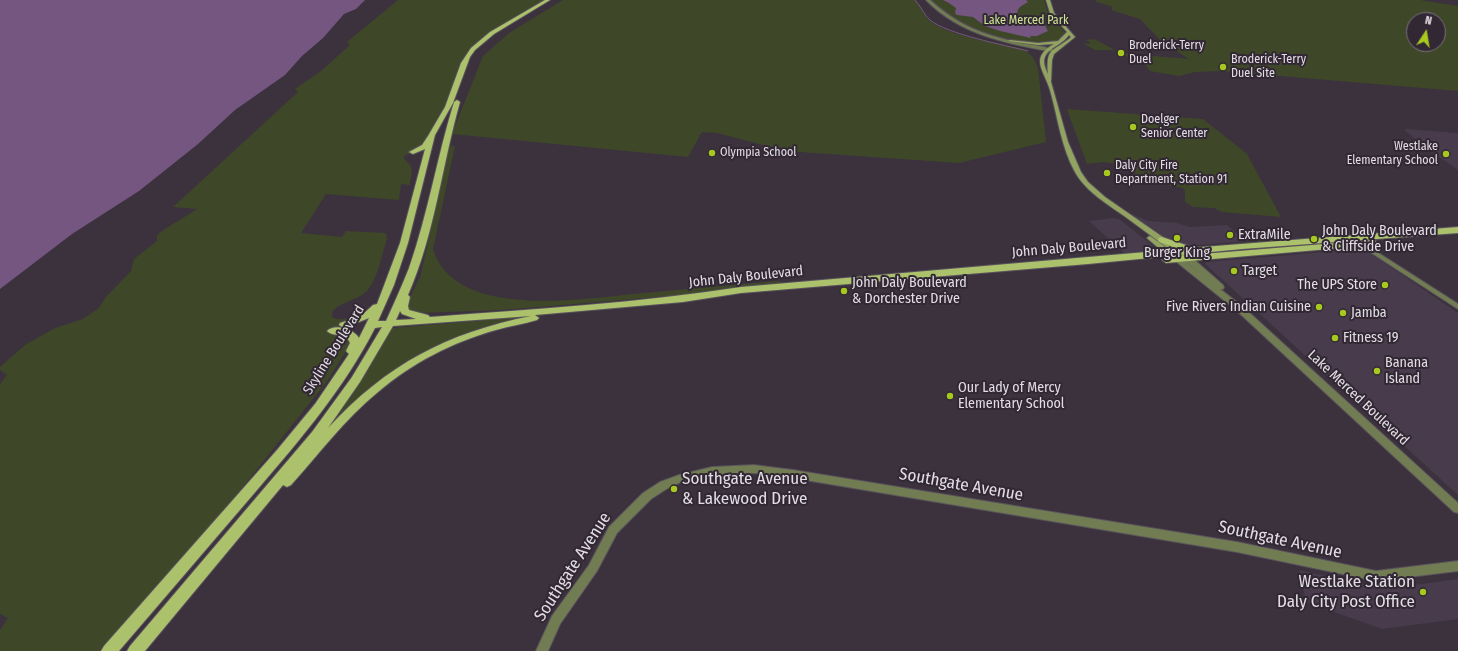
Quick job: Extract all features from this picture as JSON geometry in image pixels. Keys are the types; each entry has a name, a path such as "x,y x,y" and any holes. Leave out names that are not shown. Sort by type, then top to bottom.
{"main road":[{"path":"1048,0 1052,13 1073,36 1072,39 1054,51"},
{"name":"Skyline Boulevard","path":"135,651 324,425 360,373 389,324 409,281 420,247 447,133 467,71 477,54 498,36 550,2"},
{"name":"Skyline Boulevard","path":"109,651 272,464 310,417 340,376 371,325 391,282 400,255 432,135 450,104 464,63 472,50 490,35 550,2"},
{"path":"1047,50 1067,37 1069,32"},
{"path":"1010,40 1038,44 1061,41"},
{"name":"Lake Merced Boulevard","path":"1047,50 1043,55 1042,62 1044,73 1049,82 1060,123 1080,175 1100,201 1116,214 1178,256"},
{"name":"Lake Merced Boulevard","path":"1049,82 1051,75 1049,60 1054,51"},
{"path":"428,151 434,150 441,146 447,133"},
{"path":"424,164 421,154 413,152 425,146 432,135"},
{"path":"428,151 439,154 438,169"},
{"name":"Lake Merced Boulevard","path":"1092,189 1162,240 1178,256"},
{"path":"1112,205 1117,212 1116,214 1130,217"},
{"name":"John Daly Boulevard","path":"1178,256 1248,246 1458,230"},
{"name":"John Daly Boulevard","path":"371,325 578,309 683,298 760,294 1178,256 1366,244 1458,236"},
{"path":"1162,240 1174,246 1189,248 1231,245 1248,246"},
{"path":"409,281 403,306 405,312 408,314 424,317 475,317"},
{"path":"344,325 359,321 372,312 391,282"},
{"path":"229,540 279,490 358,404 375,388 396,373 440,348 482,331 517,321 578,309"},
{"path":"332,331 346,332 355,340 340,376"}],"street":[{"path":"928,0 946,16 962,26 1054,51"},
{"path":"1352,238 1366,244 1397,263 1400,268 1458,306"},
{"name":"Lake Merced Boulevard","path":"1178,256 1232,298 1239,308 1458,509"},
{"name":"Southgate Avenue","path":"542,651 556,620 593,568 613,530 634,508 647,496 671,482 699,474 722,470 754,469 822,479 1244,548 1376,576 1458,566"}],"shaded area":[{"path":"0,0 365,0 356,9 344,14 323,38 302,56 285,75 235,110 198,144 139,191 72,234 0,289"},
{"path":"943,0 1026,0 1028,2 1019,8 1017,14 1040,21 1045,25 1048,31 1037,36 1030,36 1031,38 1000,31 985,26 973,17 957,15 955,13 956,8"},
{"name":"Westlake Elementary School","path":"1404,130 1458,133 1458,170"},
{"path":"1125,211 1148,221 1177,223 1190,227 1227,225 1246,241 1186,246 1165,239"},
{"path":"1113,218 1119,219 1128,226 1152,245 1154,250 1124,253 1089,221"},
{"path":"1360,249 1366,250 1458,313 1458,495 1205,264 1206,262"},
{"path":"1299,570 1362,584 1393,588 1458,579 1458,619 1382,629 1306,602"}],"green space":[{"path":"398,0 546,0 490,35 469,53 452,100 425,146 404,156 412,169 412,174 410,185 401,184 399,200 326,194 301,233 342,237 346,231 386,233 387,239 375,278 367,291 362,295 338,306 332,312 332,317 338,319 356,315 359,318 351,321 344,334 349,340 348,348 328,380 235,497 99,651 0,651 0,630 8,618 0,614 0,384 7,375 0,370 0,367 25,345 55,328 83,319 99,308 105,298 131,271 134,259 157,241 157,235 197,209 173,207 298,92 295,89 321,71 350,45 347,42"},
{"path":"563,0 915,0 927,18 937,26 960,35 1023,49 1034,59 1038,68 1046,142 959,163 786,151 717,133 702,132 688,157 452,134 483,56 509,33"},
{"name":"Lake Merced Park","path":"931,0 1044,0 1048,13 1066,34 1059,40 1050,43 1011,40 983,32 959,22"},
{"path":"1095,0 1420,0 1458,6 1458,91 1221,71 1195,72 1179,76 1150,71 1144,64 1117,53 1189,59 1163,43 1140,19 1111,10 1113,7"},
{"path":"1094,39 1115,50 1095,50 1084,44 1091,43 1086,40"},
{"path":"1067,109 1203,119 1247,154 1281,217 1222,212 1214,208 1193,207 1185,202 1185,190 1182,188 1139,180 1132,170 1118,164 1103,162 1087,164"},
{"path":"448,146 455,146 433,249 446,272 467,287 495,296 526,300 558,301 777,281 782,282 779,285 670,296 502,310 416,313 407,309 407,303 420,277"},
{"path":"1238,234 1280,238 1281,241 1246,241"},
{"path":"555,313 504,323 411,361 316,443 353,392 392,328 465,322 526,314"}],"waterway":[{"path":"915,0 930,20 949,30 1028,51"},
{"path":"1267,241 1264,238 1269,238"}],"place":[{"name":"Broderick-Terry Duel","path":"1121,53"},
{"name":"Broderick-Terry Duel Site","path":"1223,67"},
{"name":"Doelger Senior Center","path":"1133,127"},
{"name":"Olympia School","path":"712,153"},
{"name":"Westlake Elementary School","path":"1446,154"},
{"name":"Daly City Fire Department, Station 91","path":"1107,173"},
{"name":"ExtraMile","path":"1230,235"},
{"name":"Burger King","path":"1177,238"},
{"name":"John Daly Boulevard & Cliffside Drive","path":"1314,239"},
{"name":"Target","path":"1234,271"},
{"name":"The UPS Store","path":"1385,285"},
{"name":"John Daly Boulevard & Dorchester Drive","path":"844,291"},
{"name":"Five Rivers Indian Cuisine","path":"1319,307"},
{"name":"Jamba","path":"1343,313"},
{"name":"Fitness 19","path":"1335,338"},
{"name":"Banana Island","path":"1377,371"},
{"name":"Our Lady of Mercy Elementary School","path":"950,396"},
{"name":"Southgate Avenue & Lakewood Drive","path":"674,489"},
{"name":"Westlake Station Daly City Post Office","path":"1423,592"}]}
